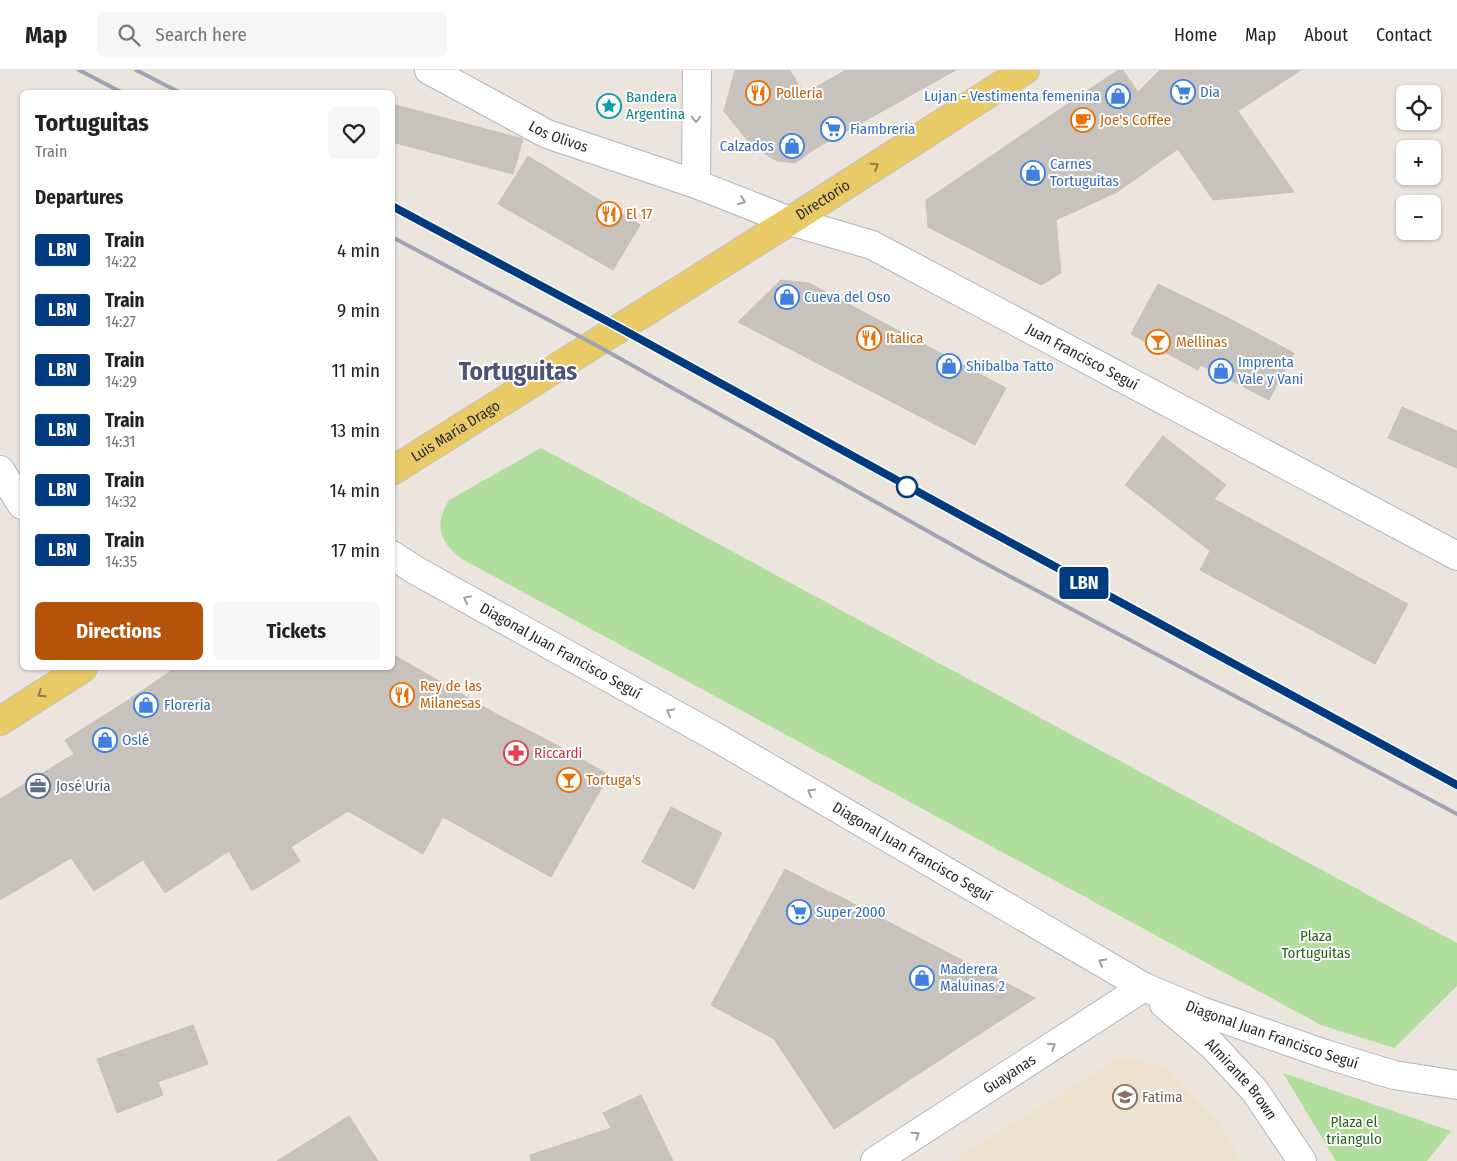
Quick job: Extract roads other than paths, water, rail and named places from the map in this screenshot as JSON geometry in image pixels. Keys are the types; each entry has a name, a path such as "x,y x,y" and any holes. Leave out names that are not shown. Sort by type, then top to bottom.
{"main road":[{"name":"Directorio","path":"620,328 1025,70"},
{"name":"Luis María Drago","path":"395,469 620,328"},
{"path":"0,720 79,670"}],"street":[{"name":"Los Olivos","path":"429,70 548,134 696,184"},
{"path":"696,184 698,70"},
{"name":"Juan Francisco Seguí","path":"696,184 790,220 872,245 1457,556"},
{"path":"0,470 20,502"},
{"name":"Diagonal Juan Francisco Seguí","path":"395,557 415,570 723,741 1144,987 1201,1011 1325,1054 1394,1075 1457,1085"},
{"name":"Guayanas","path":"875,1161 1144,987"},
{"name":"Almirante Brown","path":"1144,987 1212,1045 1255,1091 1302,1161"}],"railway":[{"path":"79,70 117,90"},
{"path":"136,70 175,90"},
{"path":"395,208 1457,785"},
{"path":"395,239 594,344 981,561 1457,814"}],"train":[{"name":"LBN","path":"395,208 620,328 1234,665 1457,785"}],"place":[{"name":"Dia","path":"1183,92"},
{"name":"Polleria","path":"758,93"},
{"name":"Lujan - Vestimenta femenina","path":"1118,96"},
{"name":"Bandera Argentina","path":"609,106"},
{"name":"Joe's Coffee","path":"1083,120"},
{"name":"Fiambreria","path":"833,129"},
{"name":"Calzados","path":"792,146"},
{"name":"Carnes Tortuguitas","path":"1033,173"},
{"name":"El 17","path":"609,214"},
{"name":"Cueva del Oso","path":"787,297"},
{"name":"Italica","path":"869,338"},
{"name":"Mellinas","path":"1158,342"},
{"name":"Shibalba Tatto","path":"949,366"},
{"name":"Imprenta Vale y Vani","path":"1221,371"},
{"name":"Rey de las Milanesas","path":"402,695"},
{"name":"Floreria","path":"146,705"},
{"name":"Oslé","path":"105,740"},
{"name":"Riccardi","path":"516,753"},
{"name":"Tortuga's","path":"569,780"},
{"name":"José Uría","path":"38,786"},
{"name":"Super 2000","path":"799,912"},
{"name":"Maderera Maluinas 2","path":"922,978"},
{"name":"Fatima","path":"1125,1097"}],"district":[{"name":"Tortuguitas","path":"518,371"}],"park label":[{"name":"Plaza Tortuguitas","path":"1316,944"},
{"name":"Plaza el triangulo","path":"1354,1130"}]}
